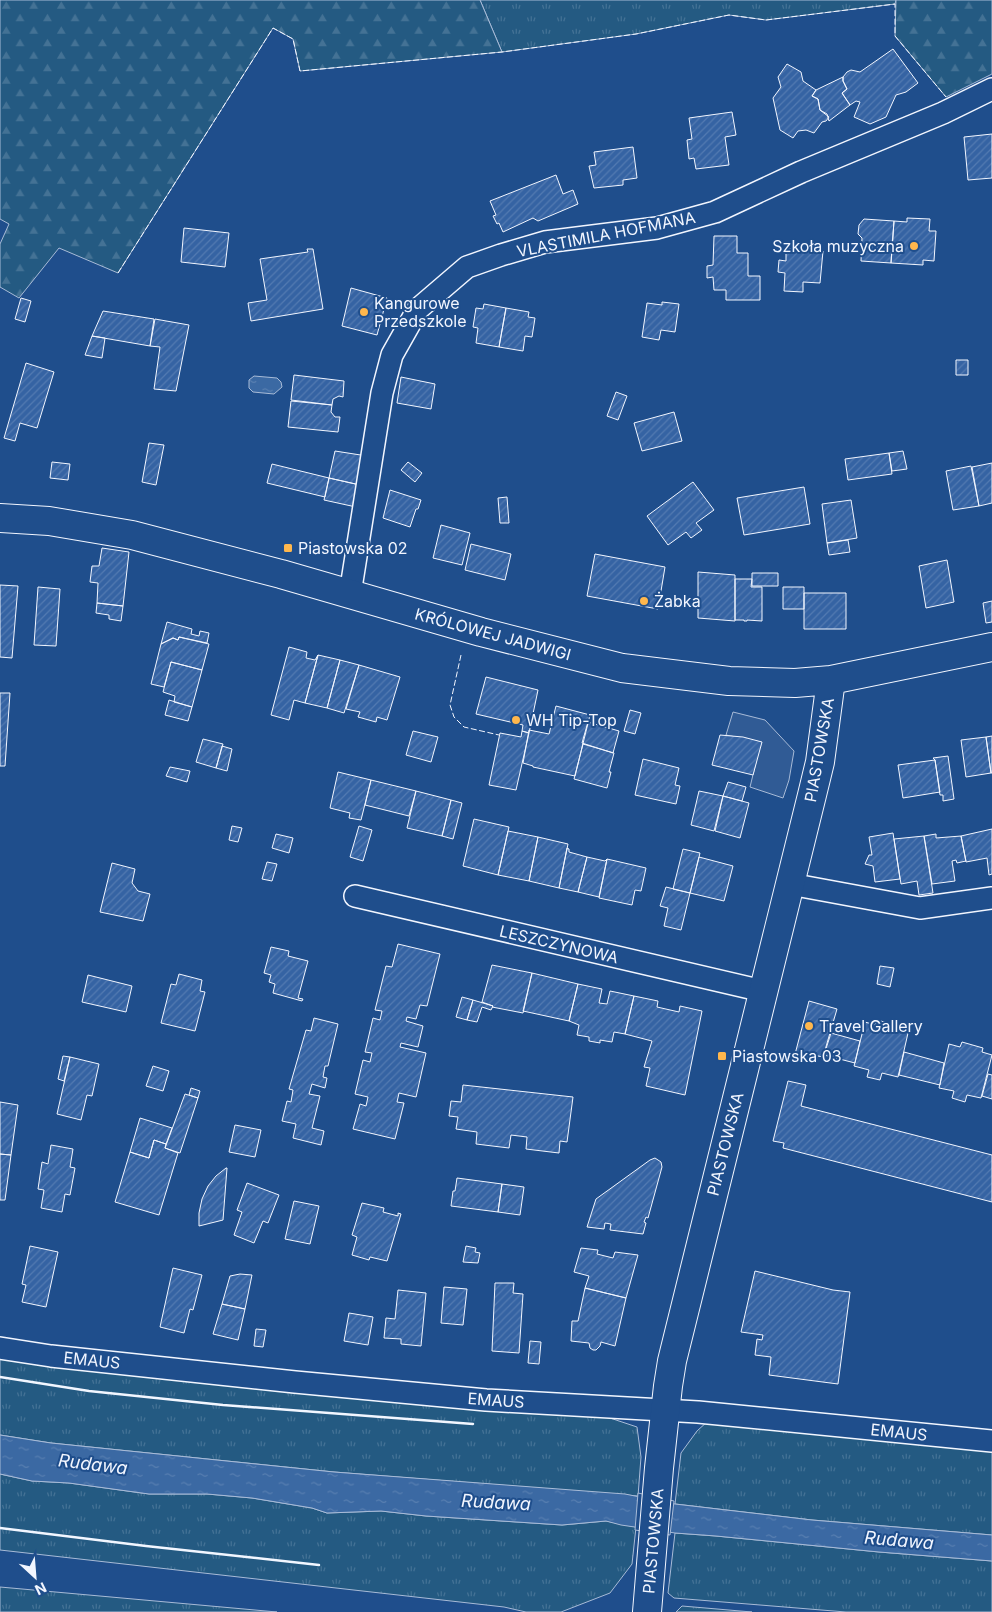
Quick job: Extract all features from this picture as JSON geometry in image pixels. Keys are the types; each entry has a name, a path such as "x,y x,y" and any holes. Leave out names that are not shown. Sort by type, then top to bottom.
{"street":[{"name":"VLASTIMILA HOFMANA","path":"350,594 382,393 392,355 418,309 466,267 500,254 544,242 657,228 715,212 801,172 943,113 992,89"},
{"name":"KRÓLOWEJ JADWIGI","path":"0,518 49,522 132,535 281,574 491,634 622,668 761,683 831,680 992,647"},
{"name":"PIASTOWSKA","path":"647,1612 659,1468 672,1361 682,1314 820,762 831,680"},
{"path":"790,884 920,908 992,898"},
{"name":"LESZCZYNOWA","path":"355,896 764,991"},
{"name":"EMAUS","path":"0,1348 51,1356 410,1393 486,1400 698,1412 992,1441"}],"green space":[{"path":"0,0 480,0 502,52 300,71 293,39 273,28 118,273 59,248 19,298 0,287 0,244 9,224 0,219"},
{"path":"480,0 896,0 895,4 766,20 729,15 636,34 502,52"},
{"path":"896,0 992,0 992,74 946,97 895,36"},
{"path":"0,1356 598,1414 637,1427 641,1457 638,1496 334,1472 51,1443 0,1435"},
{"path":"708,1421 992,1449 992,1535 812,1520 675,1504 681,1453 697,1431"},
{"path":"0,1474 32,1481 69,1483 149,1494 207,1494 252,1498 312,1508 327,1513 381,1511 426,1516 562,1525 606,1521 636,1527 632,1564 610,1593 561,1612 526,1612 504,1607 0,1550"},
{"path":"675,1533 992,1561 992,1612 846,1612 674,1598 668,1593"},
{"path":"0,1587 277,1612 0,1612"},
{"path":"682,1606 752,1612 676,1612"}],"shaded area":[{"path":"733,712 765,720 794,751 789,780 783,798 750,787 761,742 726,735"}],"water":[{"path":"254,376 277,378 281,382 282,387 274,394 253,392 249,388 249,380"},
{"name":"Rudawa","path":"0,1435 51,1443 334,1472 625,1494 675,1504 812,1520 992,1535 992,1561 675,1533 606,1521 562,1525 426,1516 381,1511 327,1513 312,1508 252,1498 207,1494 149,1494 69,1483 32,1481 0,1474"}],"pier":[{"path":"638,1493 674,1501 670,1535 635,1530"}],"building":[{"path":"893,49 918,83 906,92 896,95 886,117 870,124 854,117 860,102 856,101 850,105 842,93 847,89 843,77 851,70 860,72"},
{"path":"787,64 801,72 803,81 816,90 812,96 818,99 820,110 829,117 826,121 822,122 814,133 806,130 798,131 793,138 780,130 773,98 781,87 778,77"},
{"path":"843,77 847,89 842,93 850,105 829,121 827,114 820,110 818,99 812,96 816,90"},
{"path":"732,112 736,135 725,137 729,165 696,169 694,158 689,159 687,140 692,139 689,118"},
{"path":"992,134 992,178 968,180 964,137"},
{"path":"633,147 637,178 623,180 623,185 594,188 589,166 596,165 594,152"},
{"path":"556,175 563,194 573,190 578,204 538,221 533,218 503,232 493,216 496,215 490,201"},
{"name":"Szkoła muzyczna","path":"907,218 930,219 929,231 936,231 934,261 923,260 923,265 891,263 894,221 907,222"},
{"path":"864,219 894,221 891,263 861,261 862,238 858,234 859,225"},
{"path":"184,228 229,233 225,267 181,262"},
{"path":"714,236 737,236 737,253 748,253 748,276 760,276 760,300 726,300 726,290 714,290 713,277 707,278 707,266 713,265"},
{"path":"307,249 313,249 323,309 251,321 248,303 267,300 260,259 308,252"},
{"path":"786,249 823,251 820,283 803,282 803,292 784,291 785,273 778,272 779,260 786,261"},
{"name":"Kangurowe Przedszkole","path":"351,288 387,298 377,335 342,326"},
{"path":"21,298 31,301 25,322 15,319"},
{"path":"662,302 679,304 675,332 661,330 659,340 642,337 647,303 662,305"},
{"path":"484,304 506,308 499,347 476,343 478,328 473,327 476,308 483,309"},
{"path":"506,308 529,312 528,317 535,318 532,337 525,336 523,351 499,347"},
{"path":"103,311 154,319 150,346 92,336"},
{"path":"155,319 189,325 176,391 154,389 160,347 150,346"},
{"path":"92,336 105,338 102,358 85,355"},
{"path":"956,360 968,360 968,375 956,375"},
{"path":"26,363 54,372 37,428 20,423 15,441 4,438"},
{"path":"294,375 344,381 343,397 339,396 333,399 332,405 291,400"},
{"path":"401,377 435,384 431,409 397,403"},
{"path":"616,392 627,396 618,420 607,416"},
{"path":"291,401 332,405 331,412 335,417 340,417 338,432 288,427"},
{"path":"674,412 682,441 642,451 634,423"},
{"path":"149,443 164,445 156,485 142,482"},
{"path":"335,451 367,456 360,485 329,478"},
{"path":"903,451 907,469 892,471 889,453"},
{"path":"889,453 892,474 848,480 845,459"},
{"path":"52,462 70,464 68,480 50,478"},
{"path":"408,462 422,473 415,482 401,470"},
{"path":"992,463 992,503 979,506 972,467"},
{"path":"272,464 329,478 325,497 267,483"},
{"path":"971,466 979,506 953,510 946,471"},
{"path":"329,478 360,485 356,507 324,500"},
{"path":"693,482 714,510 696,523 702,530 691,538 686,532 668,545 647,516"},
{"path":"804,487 810,524 744,535 737,498"},
{"path":"390,490 421,500 410,527 383,518"},
{"path":"507,497 509,523 500,523 498,498"},
{"path":"851,500 857,538 827,543 822,504"},
{"path":"441,525 470,533 462,565 433,558"},
{"path":"848,540 850,552 829,555 827,543"},
{"path":"471,544 511,554 505,580 465,570"},
{"path":"102,548 129,552 123,606 97,603 98,583 90,582 92,566 99,566"},
{"path":"595,554 665,567 658,609 587,596"},
{"path":"947,560 954,602 926,608 919,566"},
{"path":"698,572 735,575 735,621 698,618"},
{"path":"752,573 778,573 778,586 752,586"},
{"path":"735,579 752,579 751,587 762,587 762,621 735,620"},
{"path":"0,585 18,586 12,658 0,657"},
{"path":"38,587 60,589 56,646 34,645"},
{"path":"783,587 804,587 804,609 783,609"},
{"path":"804,593 846,593 846,629 804,629"},
{"path":"992,601 992,622 986,623 983,603"},
{"path":"97,603 123,606 121,621 109,619 109,615 96,613"},
{"path":"167,622 192,629 191,634 199,636 200,631 209,633 207,643 179,637 178,640 173,638 161,644"},
{"path":"179,637 209,644 202,670 171,662 164,687 151,684 161,644 173,638 178,640"},
{"path":"289,647 307,652 306,658 315,660 318,655 305,703 294,700 289,720 271,715"},
{"path":"318,655 340,660 327,708 305,703"},
{"path":"340,660 359,665 344,713 327,708"},
{"path":"171,662 202,670 192,707 174,702 175,696 163,692"},
{"path":"359,665 400,677 387,720 377,717 376,722 358,717 360,712 346,709"},
{"path":"486,677 538,690 529,733 522,731 523,725 476,714"},
{"path":"0,693 10,693 5,766 0,766"},
{"path":"169,700 192,707 188,721 165,715"},
{"path":"556,706 590,715 575,776 523,763 529,730 549,734"},
{"path":"630,710 641,713 635,734 624,731"},
{"path":"588,722 619,731 613,753 582,743"},
{"path":"413,731 438,737 431,762 406,755"},
{"path":"522,731 529,733 516,790 489,785 500,733 521,737"},
{"path":"720,735 743,737 762,742 753,775 712,765"},
{"path":"992,736 992,773 991,773 986,737"},
{"path":"986,737 991,773 966,777 961,740"},
{"path":"203,739 223,744 216,768 196,762"},
{"path":"583,744 614,753 607,788 574,779"},
{"path":"222,746 232,749 227,771 216,768"},
{"path":"948,756 954,799 943,801 943,795 940,795 935,760 933,758"},
{"path":"643,759 679,768 675,785 680,786 676,804 635,795"},
{"path":"935,760 940,792 903,798 898,765"},
{"path":"170,767 190,771 187,782 166,776"},
{"path":"338,772 371,780 361,820 349,818 350,813 330,808"},
{"path":"371,780 416,791 409,816 365,805"},
{"path":"728,782 746,787 742,801 723,796"},
{"path":"416,791 451,800 442,836 407,828"},
{"path":"699,791 723,796 714,831 691,825"},
{"path":"723,796 749,803 740,838 715,831"},
{"path":"451,800 462,803 453,839 442,836"},
{"path":"474,819 509,827 498,875 463,866"},
{"path":"232,826 242,828 238,842 229,840"},
{"path":"359,826 372,830 363,861 350,857"},
{"path":"992,829 992,874 989,875 987,858 966,862 961,836"},
{"path":"508,831 538,837 529,881 498,875"},
{"path":"893,833 900,879 875,882 873,866 865,864 869,855 872,855 869,837"},
{"path":"276,834 293,838 289,853 272,848"},
{"path":"936,834 936,838 961,836 966,861 957,863 956,860 952,861 955,881 932,884 924,836"},
{"path":"924,836 933,893 919,895 917,881 901,884 894,839"},
{"path":"538,837 568,844 559,888 529,881"},
{"path":"567,848 569,852 587,857 578,892 559,888"},
{"path":"683,849 700,853 690,893 673,889"},
{"path":"587,857 605,861 607,859 599,897 578,892"},
{"path":"699,857 733,866 724,901 690,893"},
{"path":"607,859 646,868 641,891 635,890 632,905 599,898"},
{"path":"267,862 277,864 272,881 262,879"},
{"path":"112,863 135,869 132,883 138,891 150,894 143,921 100,912"},
{"path":"666,887 690,893 681,930 664,926 668,908 660,906"},
{"path":"398,944 440,954 427,1006 420,1005 416,1019 407,1017 406,1021 423,1026 418,1047 401,1043 400,1047 426,1053 416,1097 399,1093 397,1102 404,1103 395,1139 353,1129 360,1104 366,1106 368,1097 355,1094 363,1060 370,1062 372,1053 365,1052 373,1018 380,1020 382,1011 375,1010 386,966 392,967"},
{"path":"271,947 289,951 288,956 308,961 298,998 303,999 302,1001 273,993 275,984 269,982 271,975 264,973"},
{"path":"492,965 532,973 523,1013 492,1007 482,1002"},
{"path":"880,966 894,968 890,987 877,984"},
{"path":"532,973 578,984 569,1021 523,1011"},
{"path":"179,974 202,980 200,991 205,992 195,1031 161,1023 171,984 176,985"},
{"path":"88,975 132,986 126,1012 82,1002"},
{"path":"578,984 602,989 599,1003 607,1004 610,991 634,996 625,1034 614,1032 612,1042 600,1040 600,1043 589,1041 589,1037 577,1035 579,1025 569,1021"},
{"path":"634,996 658,1001 657,1007 679,1012 680,1006 702,1011 685,1095 646,1086 650,1068 644,1067 652,1041 625,1034"},
{"path":"462,997 473,1000 467,1020 456,1017"},
{"path":"473,1000 493,1006 491,1010 482,1007 477,1022 467,1020"},
{"path":"809,1001 837,1009 823,1057 813,1055 812,1062 794,1058"},
{"path":"314,1018 338,1024 328,1066 325,1066 323,1077 327,1078 325,1088 312,1084 309,1094 320,1096 312,1128 324,1131 321,1145 293,1138 296,1124 282,1121 287,1101 291,1102 293,1090 289,1089 306,1030 311,1031"},
{"path":"877,1020 899,1026 898,1030 908,1033 898,1077 882,1073 880,1080 867,1077 869,1070 854,1066 865,1022 875,1025"},
{"path":"831,1033 860,1041 855,1063 824,1055"},
{"path":"962,1042 983,1048 982,1052 992,1055 981,1098 967,1095 965,1102 952,1098 954,1091 939,1088 949,1044 960,1047"},
{"path":"904,1052 944,1063 940,1085 899,1075"},
{"path":"63,1056 70,1057 64,1081 58,1079"},
{"path":"70,1057 99,1064 92,1096 87,1095 81,1120 57,1114"},
{"path":"153,1066 169,1071 163,1091 146,1086"},
{"path":"988,1074 992,1075 992,1099 982,1096"},
{"path":"788,1081 806,1085 801,1106 992,1155 992,1202 783,1148 784,1143 773,1141"},
{"path":"463,1085 573,1097 567,1142 560,1141 559,1153 526,1149 527,1137 511,1135 509,1148 476,1144 477,1132 456,1129 458,1117 449,1116 451,1101 461,1102"},
{"path":"191,1088 200,1091 198,1098 189,1095"},
{"path":"185,1094 198,1098 180,1153 165,1148"},
{"path":"0,1102 18,1105 11,1155 0,1154"},
{"path":"140,1118 172,1128 166,1144 154,1140 149,1158 130,1152"},
{"path":"235,1125 261,1130 255,1157 229,1152"},
{"path":"154,1140 166,1144 165,1148 178,1153 159,1215 115,1202 130,1152 149,1158"},
{"path":"51,1145 73,1149 70,1167 75,1168 70,1195 65,1194 62,1212 41,1208 44,1190 38,1189 42,1162 48,1164"},
{"path":"0,1154 11,1155 5,1200 0,1200"},
{"path":"655,1158 661,1162 662,1167 648,1218 646,1217 644,1222 646,1223 643,1234 610,1230 611,1224 605,1223 604,1229 587,1227 596,1199"},
{"path":"226,1168 223,1220 199,1226 202,1199 208,1186"},
{"path":"457,1178 502,1184 498,1212 451,1206"},
{"path":"247,1183 279,1195 268,1223 263,1221 254,1243 234,1235 242,1212 237,1210"},
{"path":"502,1184 524,1187 520,1215 498,1212"},
{"path":"294,1201 319,1206 310,1244 285,1239"},
{"path":"362,1203 384,1208 383,1212 398,1216 398,1213 401,1214 387,1261 370,1257 369,1260 352,1255 357,1237 352,1235"},
{"path":"30,1246 58,1252 46,1307 22,1302 26,1285 22,1284"},
{"path":"466,1246 476,1248 475,1252 480,1253 478,1263 463,1262"},
{"path":"581,1248 598,1250 597,1254 613,1258 615,1252 638,1255 626,1298 585,1288 589,1276 574,1272"},
{"path":"173,1268 202,1275 193,1310 190,1309 184,1333 160,1327"},
{"path":"755,1271 833,1290 850,1292 838,1384 769,1375 771,1357 755,1355 757,1339 762,1340 763,1335 741,1332"},
{"path":"240,1274 252,1275 245,1309 222,1304 230,1276"},
{"path":"495,1283 514,1283 513,1293 523,1294 519,1353 492,1351"},
{"path":"444,1287 467,1289 463,1325 441,1323"},
{"path":"585,1288 626,1298 615,1346 601,1342 596,1350 593,1350 590,1348 589,1343 571,1341 572,1321 578,1321"},
{"path":"398,1290 426,1293 421,1346 401,1344 401,1339 384,1338 386,1318 395,1319"},
{"path":"222,1304 245,1309 238,1340 213,1334"},
{"path":"349,1313 373,1317 368,1345 344,1341"},
{"path":"256,1329 266,1330 263,1347 254,1346"},
{"path":"530,1341 541,1342 539,1364 528,1363"}],"fence":[{"path":"118,273 273,28 293,39 300,71 502,52 636,34 729,15 766,20 895,4 895,36 946,97"},
{"path":"461,655 450,705 454,717 464,727 499,735"}],"wall":[{"path":"0,1377 89,1391 223,1405 473,1424"},
{"path":"0,1528 319,1565"}],"place":[{"name":"Szkoła muzyczna","path":"914,246"},
{"name":"Kangurowe Przedszkole","path":"364,312"},
{"name":"Piastowska 02","path":"288,548"},
{"name":"Żabka","path":"644,601"},
{"name":"WH Tip-Top","path":"516,720"},
{"name":"Travel Gallery","path":"809,1026"},
{"name":"Piastowska 03","path":"722,1056"}]}
